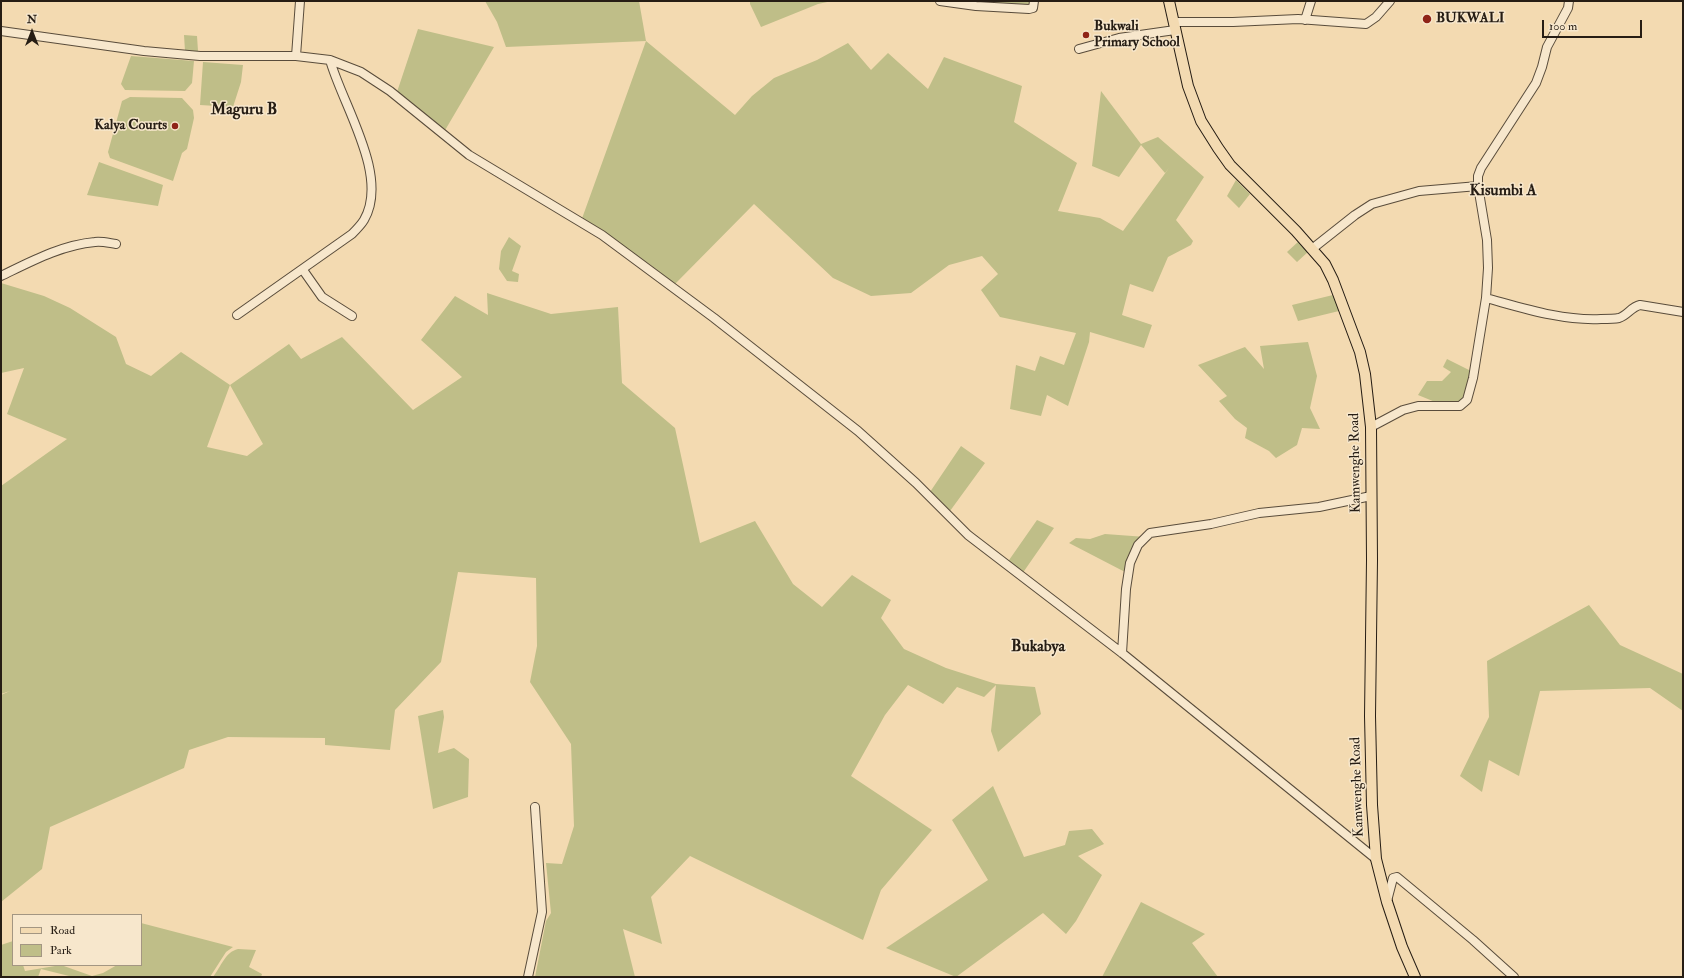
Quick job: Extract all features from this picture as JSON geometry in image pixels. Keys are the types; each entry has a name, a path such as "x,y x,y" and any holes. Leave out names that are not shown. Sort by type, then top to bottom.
{"main road":[{"name":"Kamwenghe Road","path":"1169,1 1188,86 1201,122 1230,165 1325,264 1333,280 1358,346 1365,374 1371,427 1370,716 1372,805 1376,858 1387,902 1402,947 1415,977"}],"street":[{"path":"296,56 300,1"},
{"path":"940,1 976,6 1029,9 1033,8 1034,1"},
{"path":"1304,20 1311,1"},
{"path":"1079,49 1119,38 1174,26 1304,20 1366,24 1376,17 1390,1"},
{"path":"1371,427 1403,410 1418,406 1460,406 1464,404 1473,378 1486,298 1488,268 1487,240 1478,186 1478,176 1481,168 1536,83 1547,47 1568,8 1569,1"},
{"path":"1,31 144,51 200,56 296,56 330,60 361,72 384,87 469,155 578,219 638,260 858,431 916,483 968,535 1122,653 1376,858"},
{"path":"237,315 303,270 352,234 364,222 369,210 371,195 370,172 364,144 330,60"},
{"path":"1312,249 1355,215 1372,204 1419,191 1478,186"},
{"path":"1,276 38,258 63,249 96,241 116,244"},
{"path":"303,270 322,297 352,316"},
{"path":"1486,298 1556,316 1587,320 1618,318 1634,307 1640,305 1682,312"},
{"path":"1122,653 1126,589 1130,563 1138,545 1150,533 1211,524 1259,513 1319,507 1371,496"},
{"path":"528,977 542,912 535,807"},
{"path":"1387,902 1393,878 1397,877 1473,940 1514,977"}],"green space":[{"path":"485,1 639,1 646,41 506,47 497,22"},
{"path":"750,1 832,1 818,4 761,27"},
{"path":"971,1 1032,1 1031,6 971,3"},
{"path":"418,29 494,47 444,132 396,95"},
{"path":"184,35 197,36 198,51 185,51"},
{"path":"646,41 735,115 752,96 774,78 817,60 848,43 871,70 888,53 928,89 944,57 1022,86 1014,122 1077,163 1058,211 1100,218 1123,231 1169,168 1165,173 1141,145 1119,177 1092,166 1101,91 1141,144 1158,137 1204,177 1176,220 1193,241 1191,245 1168,257 1153,292 1130,284 1122,315 1152,325 1144,348 1090,332 1089,342 1068,406 1047,395 1041,416 1010,409 1016,365 1035,371 1040,356 1064,365 1076,333 1000,317 981,290 998,274 982,256 949,265 911,293 871,296 833,278 754,204 675,284 648,263 580,224"},
{"path":"131,56 194,61 192,83 185,91 125,90 121,84"},
{"path":"203,62 243,65 241,82 233,107 200,105"},
{"path":"130,97 182,98 193,110 194,118 187,149 182,153 173,181 110,158 108,152 122,101"},
{"path":"99,162 163,185 158,206 87,195"},
{"path":"1236,180 1250,194 1239,208 1227,196"},
{"path":"509,237 521,246 512,271 519,274 518,282 507,281 499,269 501,251"},
{"path":"1299,241 1309,251 1297,262 1287,252"},
{"path":"1,283 44,296 70,308 116,337 126,364 151,376 181,352 230,385 289,344 301,359 342,337 413,410 462,377 421,340 455,296 488,315 487,293 551,314 618,307 622,383 675,428 700,543 755,521 793,584 822,607 852,575 891,600 881,618 904,649 946,668 996,684 1035,687 1041,714 998,752 991,731 996,685 984,697 957,687 943,704 908,685 885,715 851,776 932,830 881,890 863,940 690,856 651,897 662,944 623,929 635,977 535,977 546,921 551,913 546,863 562,864 574,826 571,744 530,682 537,646 536,578 458,572 441,662 395,710 390,750 325,745 325,738 228,737 189,750 184,768 50,827 42,869 1,902 1,695 10,691 1,694 1,486 67,439 7,414 24,368 1,373","holes":["230,385 263,444 247,456 207,447"]},
{"path":"1333,295 1339,311 1298,321 1292,305"},
{"path":"1308,342 1317,376 1310,408 1320,429 1302,428 1297,445 1276,458 1269,451 1245,438 1247,428 1235,419 1219,401 1227,396 1198,365 1245,347 1264,369 1260,346"},
{"path":"1447,359 1471,371 1467,399 1445,406 1418,395 1427,381 1442,381 1451,372 1443,367"},
{"path":"961,446 985,463 950,511 930,492"},
{"path":"1037,520 1054,528 1022,574 1007,563"},
{"path":"1105,534 1146,537 1125,572 1069,543 1076,538 1090,539"},
{"path":"1589,605 1620,645 1683,674 1683,711 1650,688 1540,691 1519,776 1489,760 1482,792 1460,776 1489,717 1487,661"},
{"path":"443,710 444,717 438,753 454,748 469,759 468,797 433,809 418,716"},
{"path":"993,786 1024,857 1065,845 1069,831 1092,829 1104,844 1078,856 1102,875 1076,921 1066,934 1043,913 956,977 886,948 988,880 952,820"},
{"path":"1141,902 1205,934 1192,943 1218,977 1102,977"},
{"path":"142,923 233,947 226,952 210,977 73,977 41,969 38,977 1,977 1,945 12,941 12,966 23,966 25,971 64,966 92,976 103,973 115,966 142,966"},
{"path":"238,949 256,950 249,967 262,974 261,977 213,977 226,957"}],"place":[{"name":"BUKWALI","path":"1427,19"},
{"name":"Bukwali Primary School","path":"1086,35"},
{"name":"Kalya Courts","path":"175,126"}],"district":[{"name":"Maguru B","path":"244,111"},
{"name":"Kisumbi A","path":"1503,192"},
{"name":"Bukabya","path":"1038,648"}]}
